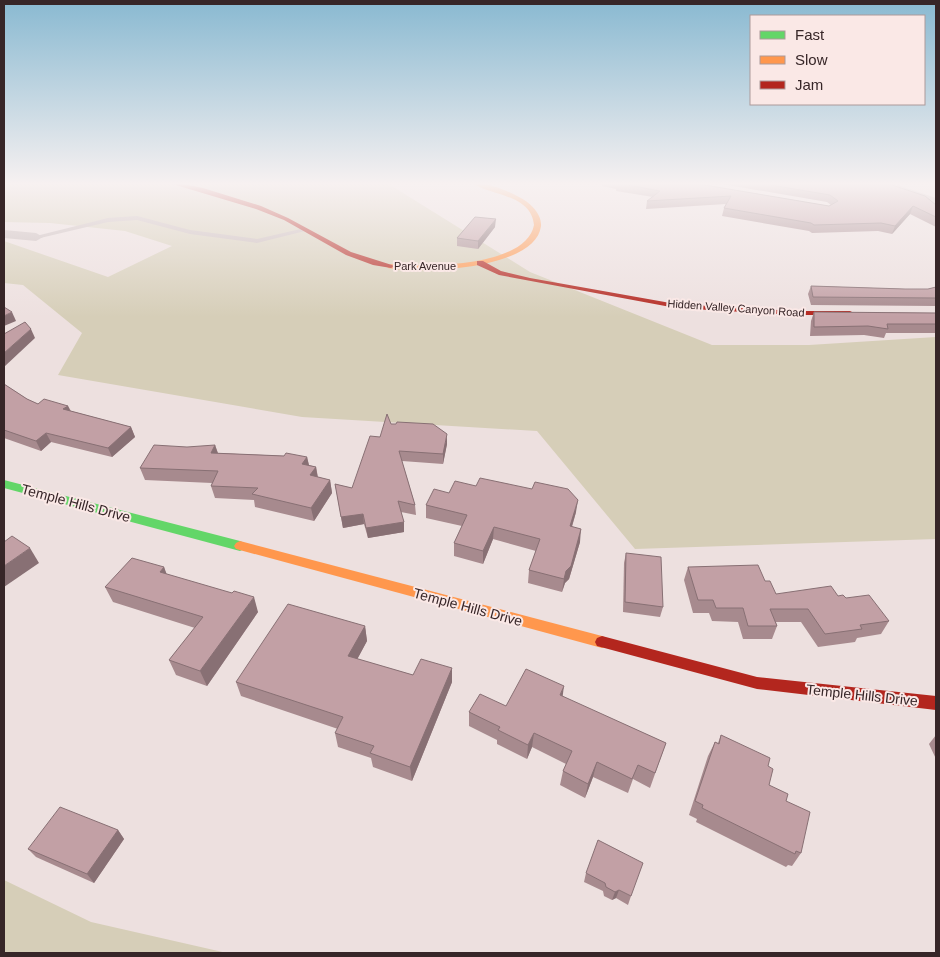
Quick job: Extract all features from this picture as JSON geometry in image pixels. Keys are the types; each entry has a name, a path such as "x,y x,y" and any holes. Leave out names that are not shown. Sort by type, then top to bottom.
{"street":[{"name":"Park Avenue","path":"301,228 346,254 391,266 441,267 480,263 507,254 523,246 534,237 539,228"},
{"path":"4,234 36,237"},
{"name":"Hidden Valley Canyon Road","path":"480,263 500,273 530,280 676,306 795,312 863,313"},
{"name":"Temple Hills Drive","path":"4,484 757,683 936,703"}],"lane":[{"path":"36,237 76,228"},
{"path":"174,228 190,232 257,241 305,230"}],"shaded area":[{"path":"94,228 459,228 530,272 712,345 809,345 936,337 936,539 635,549 537,431 302,417 58,375 82,333 23,285 4,283 4,241 108,277 172,246 125,231"},
{"path":"4,880 91,922 227,953 4,953"}],"building":[{"path":"466,228 489,228 478,241 457,238"},
{"path":"811,286 905,289 936,287 936,298 813,297"},
{"path":"4,307 12,312 4,316"},
{"path":"814,312 936,313 936,324 887,324 888,329 868,326 814,327"},
{"path":"25,322 31,329 4,353 4,334"},
{"path":"4,384 38,404 44,399 68,406 63,409 131,427 108,448 46,433 36,441 4,430"},
{"path":"387,414 391,424 396,424 397,422 433,424 447,434 443,454 399,451 415,505 398,501 404,522 366,528 363,514 341,517 335,484 352,488 370,436 380,437"},
{"path":"154,445 187,447 215,445 211,453 284,456 286,453 307,457 302,464 316,467 310,475 330,480 311,508 252,494 258,488 211,486 218,471 140,468"},
{"path":"480,478 532,489 535,482 568,489 578,500 570,526 581,529 571,566 566,571 564,579 529,570 540,539 494,527 483,551 454,543 467,515 426,505 434,489 449,493 455,481 476,486"},
{"path":"12,536 30,548 4,566 4,542"},
{"path":"626,553 661,557 663,607 625,602"},
{"path":"132,558 164,567 160,572 232,593 234,591 254,597 200,671 169,660 203,617 105,587"},
{"path":"758,565 765,581 770,581 776,594 831,586 838,596 843,595 846,598 869,595 889,621 860,625 862,629 825,634 808,609 770,609 777,626 748,626 743,608 716,608 713,600 698,600 688,567"},
{"path":"288,604 365,626 348,656 413,675 421,659 452,668 410,767 370,753 374,746 335,733 343,717 236,682"},
{"path":"526,669 564,686 560,695 666,743 655,773 638,765 632,779 597,762 588,784 563,771 572,751 534,733 528,745 498,730 500,727 469,712 480,694 506,706"},
{"path":"721,735 770,758 768,766 773,769 769,785 788,794 786,801 810,812 801,853 796,851 795,854 702,808 703,805 695,801 715,742 719,744"},
{"path":"60,807 118,830 87,874 28,849"},
{"path":"598,840 643,863 631,896 619,890 615,892 606,887 605,883 586,873"}],"traffic: fast":[{"path":"4,484 240,546"}],"traffic: slow":[{"path":"391,266 448,267 494,260 513,252 528,242 537,228"},
{"path":"240,546 602,642"}],"traffic: jam":[{"path":"301,228 348,254 391,266"},
{"path":"480,263 499,273 530,280 676,306 795,313 850,313"},
{"path":"602,642 757,683 936,703"}]}
